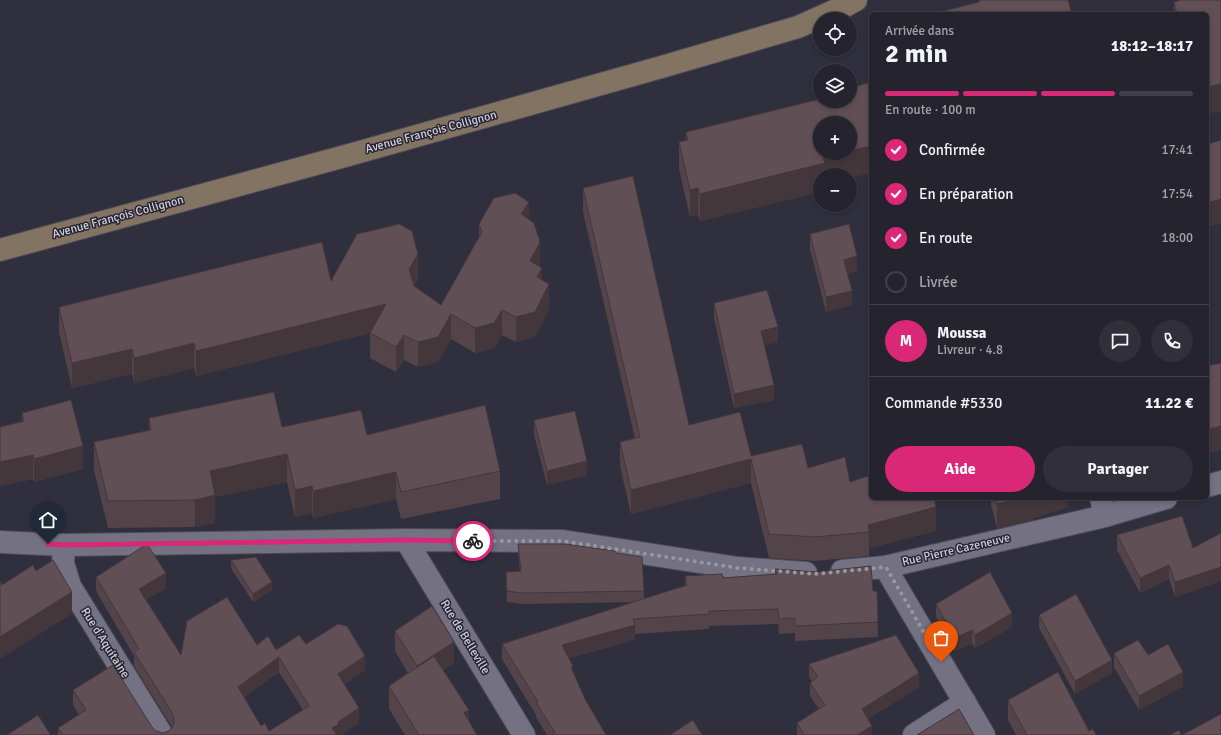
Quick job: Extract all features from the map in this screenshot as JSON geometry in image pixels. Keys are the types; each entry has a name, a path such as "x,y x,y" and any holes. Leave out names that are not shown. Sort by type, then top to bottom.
{"street":[{"name":"Avenue François Collignon","path":"0,250 349,155 681,62 798,27 856,0"},
{"path":"1209,485 1221,482"},
{"name":"Rue Pierre Cazeneuve","path":"0,542 64,545 406,540 563,541 738,568 815,574 886,567 1103,507 1152,500"},
{"name":"Rue de Belleville","path":"406,540 524,735"},
{"name":"Rue d'Aquitaine","path":"64,545 63,563 70,586 162,735"},
{"path":"886,567 984,735"},
{"path":"914,735 965,702"}],"building":[{"path":"979,0 1068,0 1071,12 940,12 979,2"},
{"path":"1181,0 1221,0 1221,84 1209,87 1209,12 1176,12 1174,2"},
{"path":"869,83 869,146 857,149 857,116 813,116 813,160 824,160 825,163 700,194 698,188 690,190 679,142 688,140 686,132 813,101 813,108 857,108 857,86"},
{"path":"1221,140 1221,199 1209,202 1209,143"},
{"path":"633,176 689,425 740,412 751,456 802,444 808,468 845,457 850,482 869,476 869,500 934,500 936,507 868,525 869,532 815,537 769,534 751,459 631,490 620,442 640,437 583,188"},
{"path":"515,193 529,202 521,214 534,223 540,242 530,261 542,268 537,277 549,284 535,312 516,317 502,310 494,323 475,328 451,314 438,337 418,342 404,335 396,347 370,333 386,304 196,351 194,343 134,358 132,349 72,363 59,307 322,242 331,281 357,234 399,224 412,231 418,254 409,269 414,286 441,305 482,232 479,224 494,198"},
{"path":"849,224 857,256 844,260 852,291 826,297 810,234"},
{"path":"767,290 778,327 761,331 774,385 734,394 714,303"},
{"path":"1221,363 1221,426 1209,429 1209,366"},
{"path":"274,392 282,427 361,410 367,435 485,405 500,471 401,492 396,472 313,491 312,486 295,490 287,454 210,471 215,495 195,500 108,501 94,442 151,430 149,418"},
{"path":"71,400 83,446 34,459 33,455 0,462 0,427 24,421 22,413"},
{"path":"575,411 587,461 547,471 534,420"},
{"path":"996,500 1014,500 997,504"},
{"path":"1182,516 1193,548 1221,533 1221,567 1175,582 1169,565 1140,578 1117,535"},
{"path":"147,544 166,573 139,589 181,655 187,621 227,597 257,645 268,636 276,650 299,635 306,644 338,624 347,626 365,656 338,674 359,708 338,722 339,724 332,728 337,735 63,735 58,728 86,710 73,690 113,665 152,727 156,731 163,733 169,731 173,726 173,714 134,652 139,649 96,577","holes":["279,657 309,706 269,731 265,723 261,726 238,687"]},
{"path":"518,544 565,544 615,551 616,553 642,557 644,591 524,593 507,591 506,572 521,571"},
{"path":"256,557 272,582 253,594 231,560"},
{"path":"53,560 72,592 0,637 0,581 2,585 33,565 36,571"},
{"path":"871,566 873,591 877,591 878,622 795,626 795,618 779,619 778,609 709,611 709,614 633,619 635,625 562,645 573,666 571,667 585,699 606,735 551,735 555,733 536,702 538,702 502,644 687,585 685,576 722,574 723,578 777,574 775,569 816,572"},
{"path":"990,572 1012,613 975,635 972,630 955,638 936,604"},
{"path":"1076,594 1112,660 1075,681 1039,615"},
{"path":"432,606 454,642 417,666 395,631"},
{"path":"896,635 919,673 862,709 872,726 857,735 804,735 797,723 825,705 810,683 818,677 809,664"},
{"path":"1138,640 1148,655 1168,644 1183,672 1139,696 1114,653"},
{"path":"434,656 469,710 464,713 477,735 419,735 389,686"},
{"path":"1058,672 1089,731 1093,729 1096,735 1027,735 1008,700"},
{"path":"959,709 974,735 917,735"},
{"path":"1221,714 1221,735 1182,735"},
{"path":"38,715 50,734 49,735 7,735"},
{"path":"693,720 702,735 670,735"},
{"path":"1179,730 1181,735 1170,735"}],"way so far":[{"path":"473,541 563,541 738,568 815,574 886,567 941,662"}],"route":[{"path":"48,544 406,540 473,541"}]}
